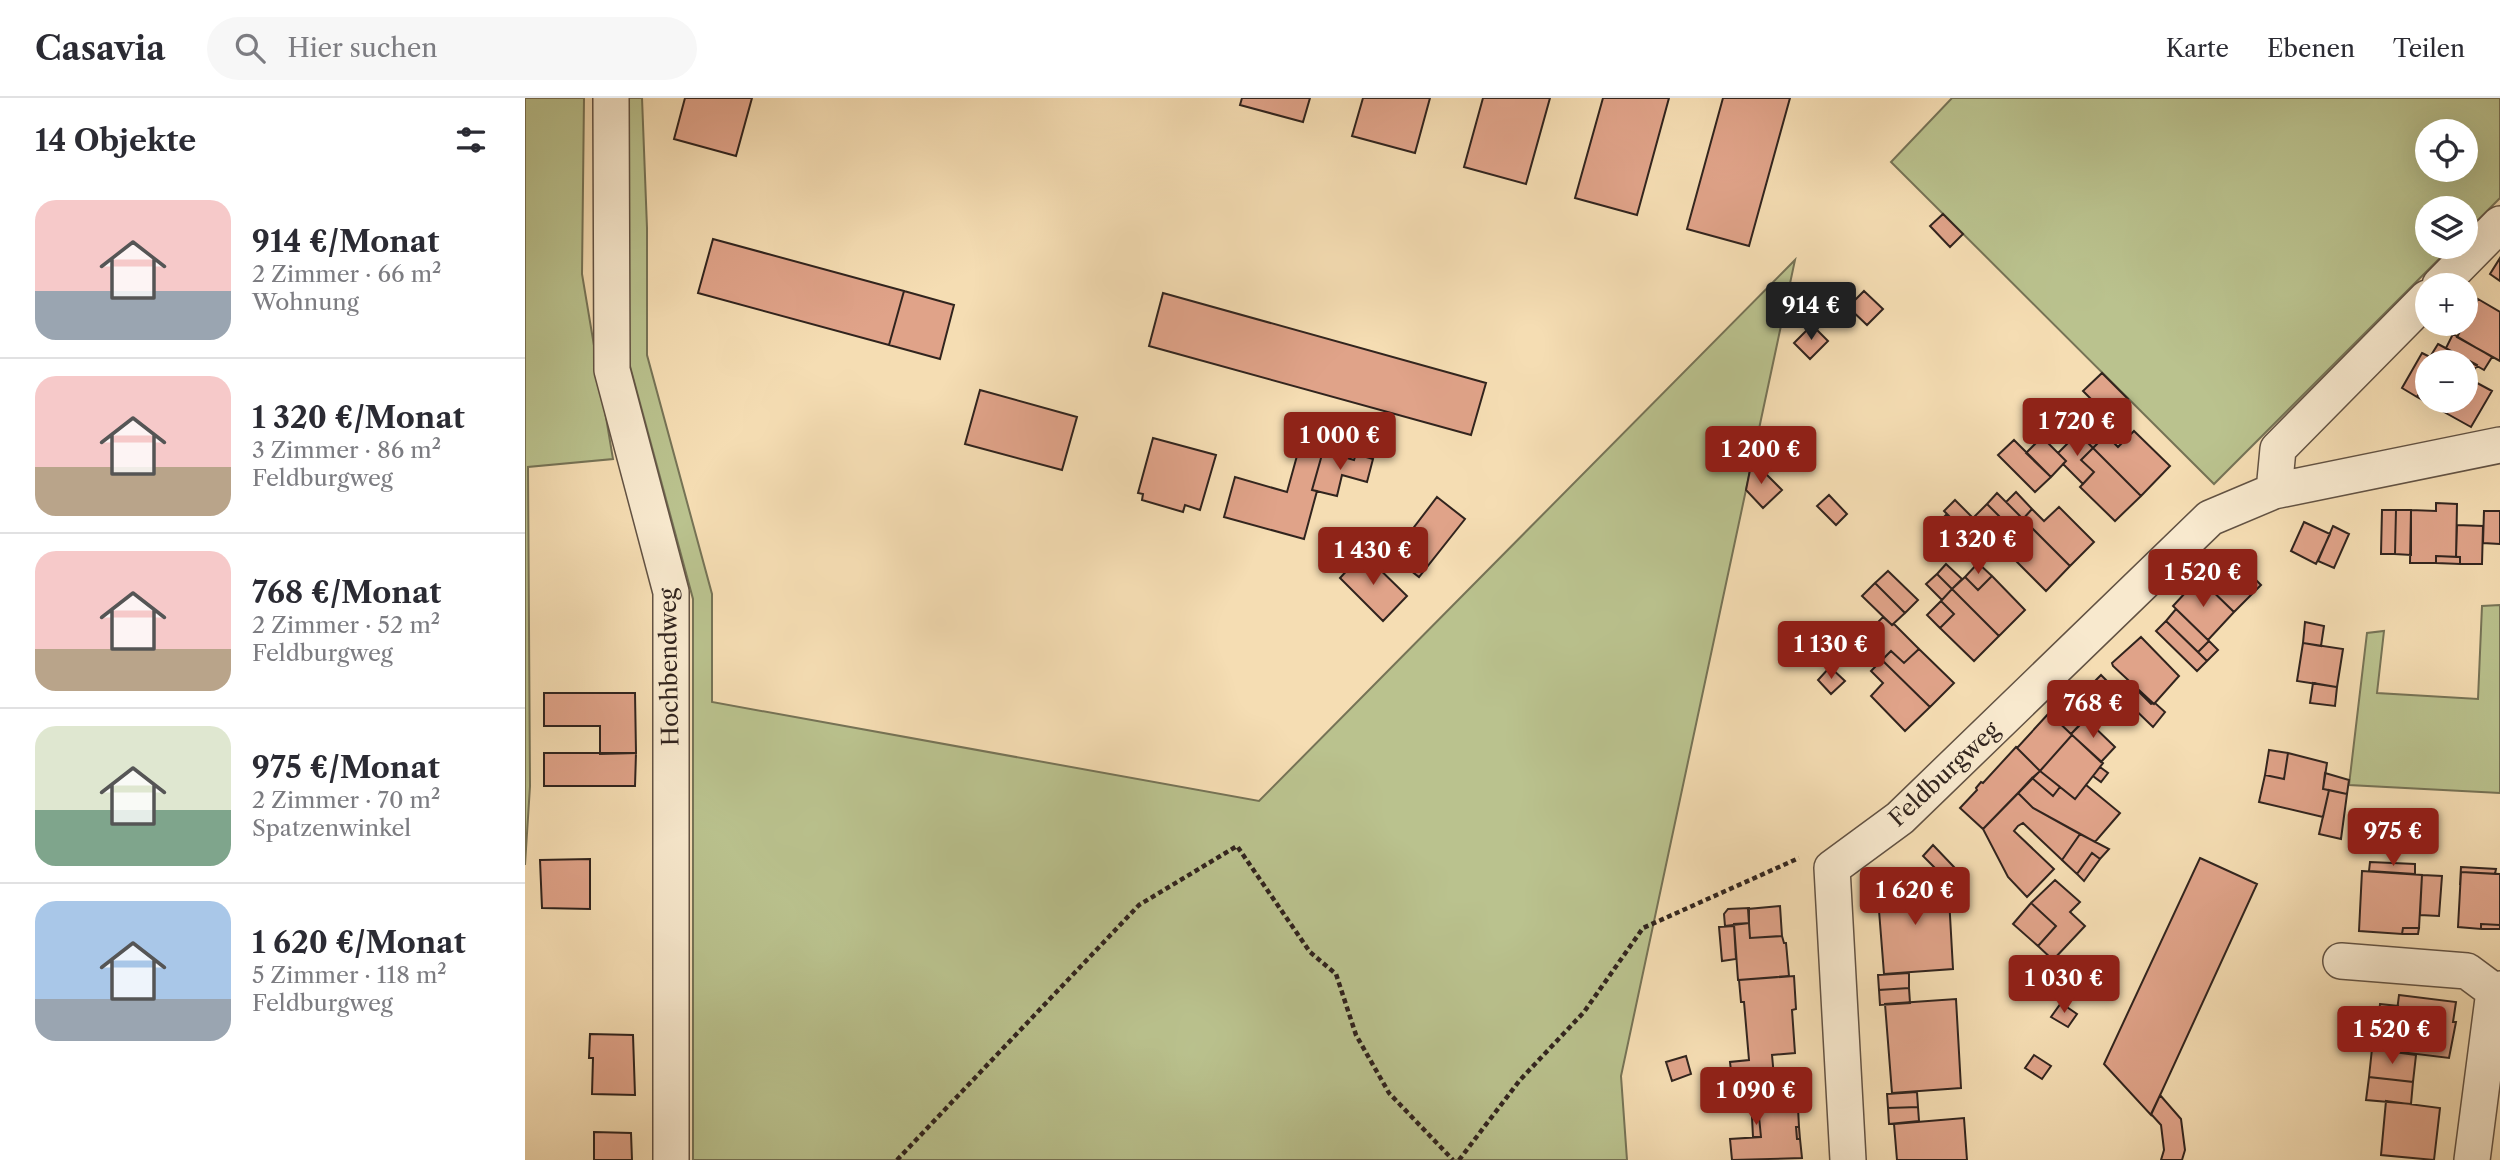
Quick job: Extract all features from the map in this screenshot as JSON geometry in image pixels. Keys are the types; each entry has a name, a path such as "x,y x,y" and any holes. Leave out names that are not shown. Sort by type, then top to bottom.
{"street":[{"name":"Hochbendweg","path":"611,98 612,370 671,592 671,1160"},
{"path":"2452,273 2500,224"},
{"path":"2274,491 2279,450 2415,310"},
{"name":"Feldburgweg","path":"1832,868 1900,818 2210,518 2274,491 2500,445"},
{"path":"1832,868 1848,1160"},
{"path":"2341,961 2467,971 2497,990 2472,1160"}],"path":[{"path":"897,1160 1139,905 1237,846 1310,952 1336,974 1356,1035 1389,1093 1453,1160"},
{"path":"1459,1160 1520,1080 1584,1012 1643,928 1797,858 1832,868"}],"green space":[{"path":"525,98 584,98 582,274 613,459 528,467 530,786 525,865"},
{"path":"626,98 642,98 647,228 647,355 712,594 712,702 1259,801 1795,260 1621,1076 1627,1160 693,1160 693,599 627,355"},
{"path":"1952,98 2500,98 2500,198 2478,220 2478,196 2415,196 2415,259 2439,259 2425,273 2415,273 2415,283 2214,484 1891,162"},
{"path":"2500,605 2500,793 2349,785 2367,633 2384,631 2377,693 2478,699 2482,606"}],"building":[{"path":"685,98 752,98 736,156 674,139"},
{"path":"1242,98 1310,98 1303,122 1240,105"},
{"path":"1363,98 1430,98 1415,153 1352,136"},
{"path":"1483,98 1550,98 1526,184 1464,167"},
{"path":"1603,98 1669,98 1637,215 1575,198"},
{"path":"1723,98 1790,98 1749,246 1687,229"},
{"path":"1943,214 1963,234 1950,247 1930,226"},
{"path":"713,239 904,291 889,345 698,293"},
{"path":"2500,258 2500,281 2490,274"},
{"path":"904,291 954,305 940,359 889,345"},
{"path":"1864,291 1883,309 1867,325 1848,307"},
{"path":"1163,293 1486,383 1471,435 1149,346"},
{"path":"2478,299 2500,312 2500,361 2457,337 2478,336"},
{"path":"1812,325 1828,341 1810,359 1794,343"},
{"path":"2452,336 2456,336 2492,357 2484,370 2478,367 2478,350 2446,348"},
{"path":"2438,344 2449,350 2434,350"},
{"path":"2415,365 2415,396 2402,388"},
{"path":"2102,373 2128,399 2109,417 2083,391"},
{"path":"2478,383 2492,391 2471,427 2446,413 2478,413"},
{"path":"980,390 1077,417 1062,470 965,444"},
{"path":"1308,416 1338,425 1330,453 1323,451 1312,490 1317,491 1304,539 1224,517 1235,477 1287,492"},
{"path":"2086,421 2103,438 2093,448 2076,431"},
{"path":"1781,430 1799,448 1779,468 1761,450"},
{"path":"2134,431 2170,466 2141,496 2093,448 2106,435 2118,447"},
{"path":"2078,433 2093,448 2081,460 2094,472 2083,484 2063,464 2066,461 2058,453"},
{"path":"2042,437 2066,461 2051,477 2026,453"},
{"path":"1153,438 1216,455 1200,510 1185,505 1183,512 1142,500 1143,494 1138,493"},
{"path":"2014,440 2051,477 2035,492 1998,455"},
{"path":"2093,448 2141,496 2115,521 2080,487 2094,472 2081,460"},
{"path":"1323,451 1354,460 1356,454 1373,459 1367,482 1342,475 1337,496 1312,490"},
{"path":"1752,460 1782,490 1763,508 1746,490"},
{"path":"2016,492 2032,509 2023,519 2006,502"},
{"path":"1997,493 2023,519 2012,529 1987,504"},
{"path":"1829,495 1847,514 1836,525 1817,506"},
{"path":"1437,497 1465,519 1419,577 1392,556"},
{"path":"1955,500 1973,518 1962,529 1944,511"},
{"path":"2436,503 2457,504 2456,557 2436,556 2436,563 2410,563 2411,510 2436,511"},
{"path":"1987,504 2012,529 1998,544 1973,518"},
{"path":"2059,507 2094,542 2070,566 2023,519 2032,509 2044,521"},
{"path":"2382,510 2396,510 2395,554 2381,554"},
{"path":"2396,510 2411,510 2411,555 2395,554"},
{"path":"2484,511 2500,511 2500,544 2483,543"},
{"path":"1947,514 1962,529 1953,538 1938,523"},
{"path":"1973,518 1998,544 1987,554 1962,529"},
{"path":"2023,519 2070,566 2046,591 2011,556 2024,542 2012,529"},
{"path":"2304,522 2330,534 2316,564 2291,551"},
{"path":"2457,525 2483,526 2482,564 2460,564 2460,557 2456,557"},
{"path":"2333,526 2349,534 2334,568 2318,561"},
{"path":"1962,529 1987,554 1978,563 1953,538"},
{"path":"2012,529 2024,542 2011,556 1998,544"},
{"path":"2227,551 2261,585 2234,612 2199,578"},
{"path":"1363,553 1407,596 1383,621 1340,578"},
{"path":"2436,556 2460,557 2460,564 2436,563"},
{"path":"1978,563 1992,576 1978,590 1965,577"},
{"path":"1946,564 1962,579 1952,589 1937,574"},
{"path":"1888,571 1918,600 1905,613 1875,583"},
{"path":"1937,574 1952,589 1942,600 1926,584"},
{"path":"1992,576 2025,610 1999,636 1952,589 1965,577 1978,590"},
{"path":"2199,578 2234,612 2208,640 2173,606"},
{"path":"1875,583 1905,613 1892,625 1862,596"},
{"path":"1952,589 1999,636 1974,661 1940,628 1954,614 1941,601"},
{"path":"1941,601 1954,614 1940,628 1927,615"},
{"path":"2176,609 2209,641 2198,652 2166,621"},
{"path":"1883,617 1919,649 1904,663 1891,651 1882,660 1861,639"},
{"path":"2166,621 2207,661 2197,671 2156,631"},
{"path":"2305,622 2324,626 2321,646 2303,643"},
{"path":"2141,637 2179,676 2154,704 2112,663"},
{"path":"2209,641 2218,650 2207,661 2198,652"},
{"path":"2303,643 2343,649 2337,687 2297,681"},
{"path":"1919,649 1954,683 1930,707 1882,660 1891,651 1904,663"},
{"path":"1882,660 1930,707 1905,731 1871,696 1883,683 1871,671"},
{"path":"1830,667 1845,681 1831,694 1818,680"},
{"path":"2101,675 2122,696 2111,707 2090,686"},
{"path":"2313,683 2337,687 2335,706 2310,703"},
{"path":"2131,684 2151,704 2155,703 2165,712 2153,727 2120,695"},
{"path":"544,693 635,693 636,753 600,754 600,726 544,726"},
{"path":"2066,696 2087,717 2071,734 2049,713"},
{"path":"2049,713 2072,735 2040,771 2017,748"},
{"path":"2086,719 2115,747 2101,762 2071,734"},
{"path":"2072,735 2103,763 2075,799 2040,771"},
{"path":"2016,747 2040,771 1983,829 1960,808 1981,782 1983,783"},
{"path":"2269,750 2288,753 2284,779 2265,775"},
{"path":"544,753 636,753 635,786 544,786"},
{"path":"2288,753 2327,763 2323,789 2329,790 2323,817 2259,802 2265,775 2284,779"},
{"path":"2100,767 2108,773 2101,782 2093,776"},
{"path":"2040,771 2060,787 2053,796 2032,778"},
{"path":"2325,773 2349,780 2347,794 2323,789"},
{"path":"2032,778 2053,796 2060,787 2075,799 2086,785 2120,813 2095,842 2033,808 2018,793"},
{"path":"2329,790 2347,794 2341,839 2319,834"},
{"path":"2018,793 2033,808 2080,834 2062,860 2023,823 2018,826 2014,831 2054,869 2027,897 2008,877 1983,829"},
{"path":"2080,834 2109,849 2100,859 2092,853 2077,874 2062,860"},
{"path":"1933,845 1954,867 1944,877 1923,856"},
{"path":"2092,853 2100,859 2084,881 2077,874"},
{"path":"2200,858 2257,884 2151,1115 2104,1064"},
{"path":"590,859 590,909 542,908 540,860"},
{"path":"2370,862 2415,864 2415,874 2369,871"},
{"path":"2461,867 2496,869 2495,874 2461,872 2460,885"},
{"path":"2362,871 2422,875 2419,928 2403,928 2402,934 2359,931"},
{"path":"2461,872 2500,874 2500,925 2481,924 2481,929 2458,927"},
{"path":"2422,875 2442,876 2439,916 2420,915"},
{"path":"1948,880 1953,969 1884,974 1877,885"},
{"path":"2055,880 2080,902 2070,912 2085,926 2053,960 2038,946 2056,926 2031,903"},
{"path":"2031,903 2056,926 2038,946 2013,924"},
{"path":"1780,906 1782,936 1750,938 1748,909"},
{"path":"1749,908 1749,923 1725,926 1724,914 1728,909"},
{"path":"1749,923 1750,938 1782,936 1786,943 1789,976 1738,980 1734,924"},
{"path":"2481,924 2500,925 2500,929 2481,929"},
{"path":"1734,926 1736,959 1722,961 1719,927"},
{"path":"2403,928 2419,928 2418,934 2402,934"},
{"path":"1909,973 1909,988 1879,990 1878,975"},
{"path":"1794,976 1796,1009 1792,1010 1795,1053 1772,1055 1774,1077 1732,1080 1730,1062 1749,1060 1744,1002 1741,1002 1739,980"},
{"path":"1909,988 1910,1003 1880,1005 1879,990"},
{"path":"2399,995 2456,1002 2453,1022 2456,1022 2449,1058 2392,1051"},
{"path":"1956,999 1961,1088 1892,1093 1885,1004"},
{"path":"2061,1003 2077,1014 2068,1027 2051,1017"},
{"path":"2380,1004 2398,1006 2393,1041 2376,1038"},
{"path":"590,1034 633,1035 635,1095 592,1094 593,1058 589,1058"},
{"path":"2372,1049 2416,1055 2413,1082 2369,1077"},
{"path":"2034,1055 2051,1066 2042,1079 2025,1068"},
{"path":"1686,1056 1691,1074 1672,1081 1666,1062"},
{"path":"2369,1077 2413,1082 2411,1104 2366,1100"},
{"path":"1797,1089 1799,1127 1796,1127 1802,1158 1732,1160 1730,1139 1761,1137 1759,1117 1752,1117 1750,1092"},
{"path":"1917,1092 1918,1107 1888,1108 1887,1094"},
{"path":"2160,1095 2181,1119 2185,1150 2182,1160 2161,1160 2164,1150 2161,1125 2151,1114"},
{"path":"2386,1101 2440,1108 2434,1160 2381,1155"},
{"path":"1918,1107 1919,1121 1889,1124 1888,1108"},
{"path":"1752,1117 1759,1117 1761,1137 1753,1137"},
{"path":"1964,1118 1967,1160 1897,1160 1894,1124"},
{"path":"1796,1127 1799,1127 1800,1139 1797,1139"},
{"path":"594,1132 631,1133 632,1160 594,1160"}]}
